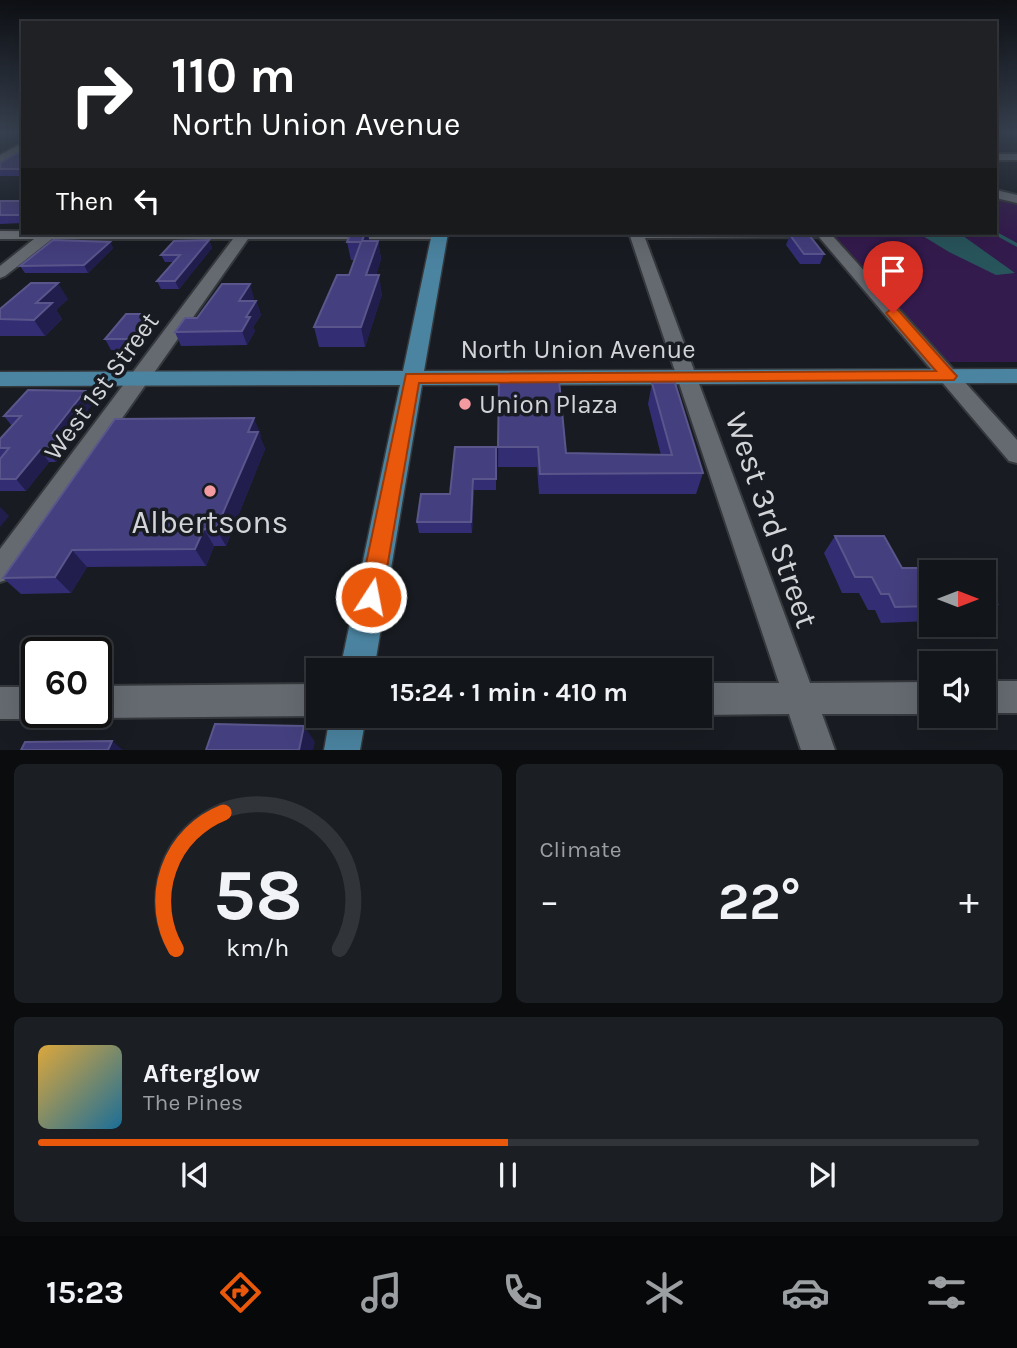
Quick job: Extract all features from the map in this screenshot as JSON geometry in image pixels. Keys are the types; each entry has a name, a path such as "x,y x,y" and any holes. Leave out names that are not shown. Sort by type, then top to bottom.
{"main road":[{"path":"359,658 440,235"},
{"name":"North Union Avenue","path":"0,379 1017,376"},
{"path":"342,750 346,728"}],"street":[{"path":"997,194 1017,199"},
{"path":"0,235 21,235"},
{"path":"0,273 49,235"},
{"name":"West 1st Street","path":"0,570 243,235"},
{"name":"West 3rd Street","path":"637,235 818,750"},
{"path":"825,235 1017,455"},
{"path":"996,697 1017,697"},
{"path":"712,699 919,698"},
{"path":"112,702 306,700"},
{"path":"0,703 21,703"}],"shaded area":[{"path":"997,194 1017,199 1017,362 936,362 825,235 997,235"}],"water":[{"path":"921,235 962,235 1015,273 996,275"}],"building":[{"path":"0,166 21,166 21,169 0,169"},
{"path":"0,201 21,201 21,215 0,215"},
{"path":"350,235 364,235 362,241 378,241 366,275 379,275 361,327 314,327 337,275 349,275 361,242 347,242"},
{"path":"790,235 809,235 824,254 804,254"},
{"path":"53,240 110,242 84,265 20,266"},
{"path":"209,240 175,281 157,281 180,255 161,255 174,241"},
{"path":"31,283 58,283 36,303 52,303 34,320 0,319 0,309"},
{"path":"222,284 250,284 239,301 256,301 246,317 250,317 242,331 175,332 185,318 197,318"},
{"path":"126,314 150,314 130,339 105,339"},
{"path":"499,380 559,380 566,453 672,455 652,383 675,383 703,473 540,474 538,447 498,447"},
{"path":"28,390 85,391 52,433 60,433 47,450 40,450 16,479 0,479 0,459 9,448 0,448 0,439 21,416 4,416"},
{"path":"254,418 248,432 258,432 216,529 204,529 195,549 72,550 55,577 3,578 115,419"},
{"path":"455,447 496,447 496,479 473,479 471,522 417,522 421,494 450,494"},
{"path":"835,536 884,536 902,568 919,568 919,606 895,607 889,594 881,594 872,577 855,577"},
{"path":"215,724 304,726 299,750 206,750"},
{"path":"112,741 108,750 21,750 25,742"}],"waterway":[{"path":"997,234 1017,245"}],"place":[{"name":"Union Plaza","path":"465,404"},
{"name":"Albertsons","path":"210,491"}],"route":[{"path":"371,597 412,378 949,376 893,313"}]}
